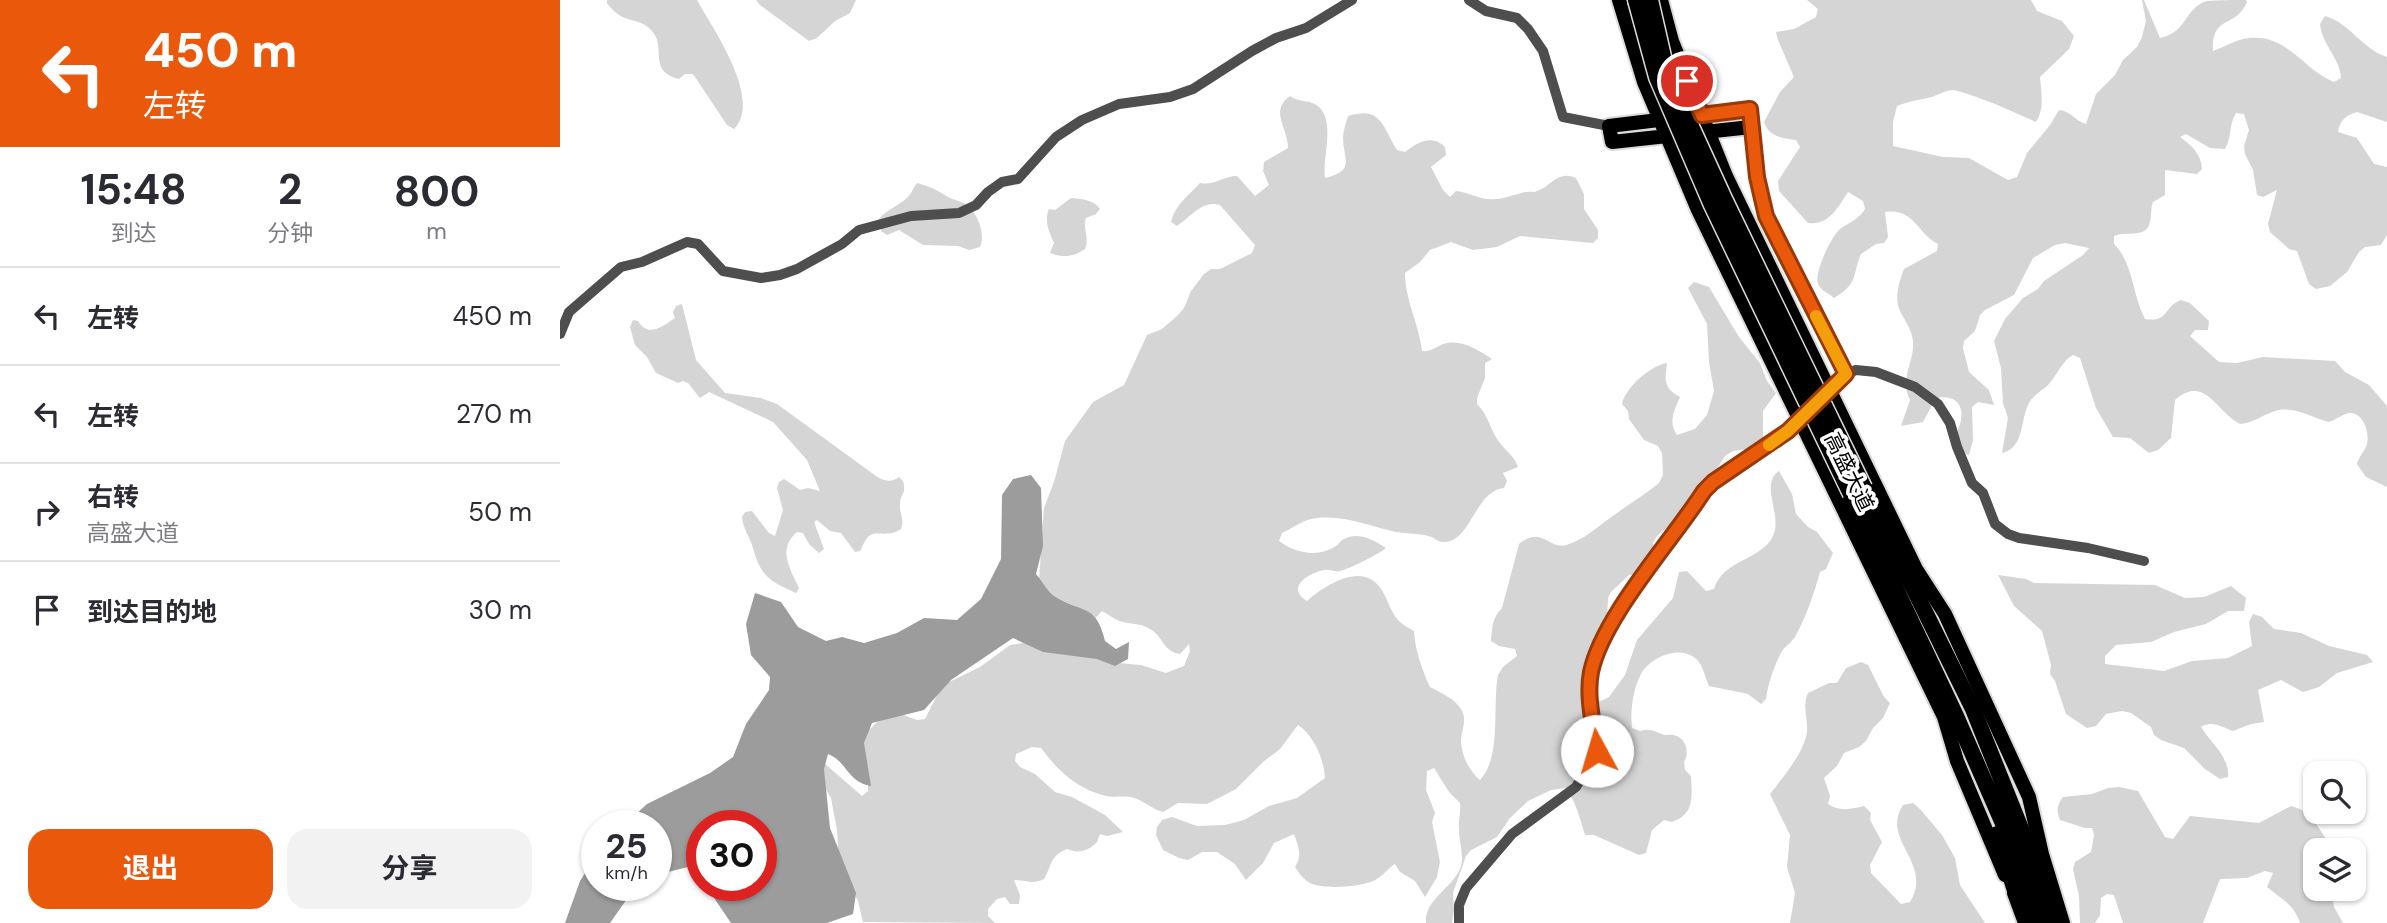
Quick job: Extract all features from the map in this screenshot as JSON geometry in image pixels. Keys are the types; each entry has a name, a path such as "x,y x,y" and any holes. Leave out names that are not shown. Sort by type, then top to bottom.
{"highway":[{"name":"高盛大道","path":"1636,0 1657,77 1706,192 1858,491 1973,709 2028,846 2052,923"},
{"name":"高盛大道","path":"1650,0 1667,74 1858,491 2015,851 2037,923"},
{"path":"1973,709 2018,797 2042,854"},
{"path":"1956,716 2018,900"}],"main road":[{"name":"高盛大道","path":"1619,0 1644,82 1698,210 1944,718 1957,761 2018,900 2025,923"},
{"name":"高盛大道","path":"1661,0 1672,41 1726,176 1916,569 1951,626 2029,797 2042,854 2063,923"},
{"path":"1750,109 1751,127 1612,142 1609,126 1660,120 1750,109"}],"street":[{"path":"560,334 569,312 621,267 642,262 687,242 698,244 723,271 761,278 797,269 842,244 859,230 911,216 958,213 976,205 988,192 1002,183 1018,179 1056,137 1082,120 1119,104 1170,97 1194,89 1252,51 1276,38 1306,28 1352,0"},
{"path":"1469,0 1486,10 1517,18 1528,29 1543,51 1563,117 1609,126"},
{"path":"1751,127 1757,177 1766,216 1846,374"},
{"path":"1459,923 1460,905 1466,888 1513,834 1576,787 1597,751 1590,689 1591,670 1608,629 1641,580 1704,491 1788,431 1846,374 1856,370 1876,372 1915,387 1938,404 1950,423 1972,483 1983,493 1995,524 2008,534 2144,561"}],"shaded area":[{"path":"607,0 697,0 723,46 739,83 743,101 741,116 734,129 727,125 693,74 685,74 679,79 663,71 652,31 647,26 619,15"},
{"path":"756,0 856,0 850,13 809,41"},
{"path":"1807,0 2031,0 2037,11 2062,21 2074,36 2069,49 2040,77 2042,95 2036,122 1986,100 1954,90 1897,106 1893,122 1893,146 1943,157 1969,158 2008,180 2017,177 2027,153 2059,110 2086,124 2096,94 2115,75 2123,60 2137,47 2142,37 2146,21 2142,0 2160,38 2176,31 2200,4 2207,1 2246,0 2237,16 2220,26 2216,32 2213,51 2235,41 2263,38 2285,47 2334,82 2341,78 2338,64 2321,32 2320,24 2325,16 2342,24 2370,48 2387,57 2387,122 2357,112 2344,119 2338,132 2357,138 2374,164 2387,167 2387,235 2381,245 2365,247 2359,252 2347,272 2330,286 2316,289 2309,284 2297,251 2289,249 2270,232 2268,224 2277,190 2263,197 2257,195 2253,170 2245,154 2244,146 2249,130 2244,114 2236,113 2225,149 2210,148 2186,134 2180,137 2198,154 2202,169 2197,174 2165,170 2165,195 2153,202 2147,229 2139,233 2114,236 2114,244 2129,270 2145,319 2158,319 2181,300 2190,303 2209,321 2208,330 2195,330 2190,336 2219,362 2237,363 2263,357 2335,361 2345,372 2369,385 2387,406 2387,487 2366,477 2357,464 2367,444 2367,434 2362,419 2350,413 2329,422 2296,411 2282,410 2240,424 2210,398 2194,391 2175,400 2171,438 2158,450 2149,453 2130,438 2113,437 2096,408 2080,358 2073,355 2049,384 2031,400 2015,445 2002,453 2008,418 2003,403 2001,368 1994,341 2005,319 2023,298 2089,248 2065,243 2055,245 2033,258 2014,295 1985,310 1980,315 1975,331 1964,341 1963,348 1969,372 1989,390 1994,405 1978,402 1972,407 1973,440 1969,455 1960,453 1957,436 1961,421 1960,408 1955,401 1947,397 1936,398 1923,422 1901,426 1910,400 1906,384 1913,341 1898,306 1899,285 1904,269 1937,251 1938,244 1903,214 1885,212 1888,237 1884,243 1876,244 1861,254 1848,288 1834,298 1819,286 1818,271 1832,239 1865,209 1863,201 1848,192 1822,222 1808,223 1779,191 1778,181 1800,147 1796,140 1773,134 1764,122 1780,92 1794,77 1776,32 1794,29 1816,17 1818,9"},
{"path":"1290,96 1317,105 1324,115 1327,123 1325,178 1341,172 1346,164 1343,136 1348,116 1368,114 1380,121 1397,150 1405,152 1430,140 1445,147 1446,155 1431,167 1443,190 1450,197 1456,191 1484,198 1503,198 1536,192 1559,177 1569,176 1576,178 1584,194 1584,209 1598,230 1598,238 1593,243 1520,236 1497,247 1473,250 1451,242 1430,250 1405,273 1407,293 1422,351 1456,343 1475,349 1492,359 1485,363 1485,378 1477,404 1497,439 1518,467 1503,473 1507,481 1504,488 1486,497 1467,526 1452,540 1441,542 1424,535 1396,532 1333,518 1308,520 1282,533 1279,541 1292,549 1307,552 1329,550 1354,536 1371,540 1386,548 1344,570 1324,570 1311,574 1298,586 1301,596 1307,601 1329,585 1356,576 1377,584 1396,617 1414,631 1419,660 1430,687 1451,699 1461,709 1464,717 1461,742 1463,753 1469,768 1480,780 1487,770 1494,745 1498,675 1503,667 1517,656 1515,649 1499,646 1491,641 1493,623 1502,608 1519,544 1534,537 1556,545 1575,542 1659,483 1663,475 1662,453 1658,446 1644,440 1622,404 1633,385 1654,368 1667,363 1666,383 1680,397 1672,421 1677,435 1695,429 1707,415 1714,391 1707,324 1688,288 1694,282 1709,287 1739,337 1760,363 1767,381 1776,393 1763,411 1763,442 1757,448 1733,451 1725,456 1700,496 1686,512 1657,536 1653,543 1652,569 1646,574 1629,575 1611,592 1608,598 1607,624 1594,654 1584,664 1585,683 1592,699 1601,701 1609,697 1625,675 1637,640 1673,598 1679,572 1687,571 1706,591 1714,589 1725,572 1767,544 1775,528 1771,484 1779,471 1792,494 1796,514 1817,532 1833,553 1826,569 1820,572 1804,620 1779,657 1766,699 1761,704 1748,694 1709,686 1701,665 1688,654 1670,653 1653,661 1641,674 1636,686 1632,728 1677,736 1684,742 1687,750 1685,770 1691,776 1692,790 1691,804 1685,814 1672,822 1664,820 1652,830 1646,853 1639,855 1594,835 1585,835 1569,793 1565,788 1551,790 1528,801 1510,818 1497,837 1471,850 1466,856 1453,893 1452,923 1426,923 1429,908 1456,876 1462,859 1460,803 1449,792 1434,768 1427,771 1426,790 1435,813 1432,822 1440,862 1437,877 1425,897 1415,881 1400,872 1395,864 1377,879 1363,884 1334,887 1310,883 1295,867 1299,854 1294,834 1274,843 1263,863 1246,880 1235,864 1217,852 1202,852 1188,860 1163,850 1156,835 1162,820 1172,817 1197,826 1225,825 1244,820 1269,806 1297,798 1325,778 1317,748 1309,735 1298,725 1280,749 1236,789 1207,804 1178,803 1163,812 1134,798 1106,796 1086,789 1061,771 1041,748 1032,747 1016,754 1015,761 1020,767 1035,774 1055,792 1072,797 1105,815 1123,832 1107,836 1100,834 1097,842 1083,851 1061,851 1054,858 1044,879 1040,881 1014,880 1020,895 1019,904 1010,904 1005,897 997,899 988,909 988,916 995,923 863,922 858,901 839,863 831,798 821,781 824,763 862,796 868,791 868,772 860,755 868,731 877,722 901,714 917,720 925,719 945,684 980,667 1010,645 1037,641 1108,662 1141,665 1166,673 1184,666 1190,651 1189,644 1180,654 1174,652 1150,629 1117,620 1102,611 1091,623 1077,632 1039,580 1044,508 1065,441 1093,402 1124,385 1147,335 1162,329 1177,316 1204,274 1252,253 1255,245 1220,205 1202,207 1177,226 1171,222 1179,206 1200,183 1237,176 1255,196 1269,185 1263,171 1264,162 1288,148 1280,114 1284,102"},
{"path":"917,183 968,206 981,229 980,247 969,250 958,246 923,245 899,230 887,235 881,231 879,219 908,197"},
{"path":"1071,198 1090,201 1100,209 1086,218 1085,249 1077,254 1059,256 1050,253 1054,243 1047,222 1048,213 1049,209 1055,210"},
{"path":"682,304 696,360 725,393 761,398 777,404 876,476 888,481 899,477 903,481 901,529 891,533 872,534 860,551 855,552 841,533 830,531 817,520 814,522 824,549 819,553 809,544 803,533 797,532 788,545 787,559 799,588 796,593 767,576 759,565 744,525 742,517 745,512 752,511 769,533 775,536 783,510 777,488 779,482 784,479 800,490 808,488 820,491 807,460 773,422 709,392 700,398 688,383 678,383 656,373 647,357 635,345 630,327 633,320 646,329 655,329 675,318 673,312 676,306"},
{"path":"1031,475 1041,488 1043,546 1036,574 1054,596 1092,614 1105,641 1116,649 1129,642 1128,659 1115,666 1097,659 1043,652 1013,638 951,680 924,710 872,723 864,743 871,786 857,780 839,761 828,754 824,769 830,828 856,893 853,914 827,923 731,923 716,901 777,901 777,810 686,810 686,868 672,871 672,810 640,810 647,804 710,773 733,757 746,724 769,690 770,677 751,655 746,624 755,593 781,602 798,627 826,641 842,637 864,643 897,633 924,618 957,620 981,599 1001,559 1002,495 1013,479"},
{"path":"1998,575 2026,579 2034,583 2155,585 2185,598 2204,597 2231,586 2246,598 2244,611 2228,611 2206,624 2174,632 2151,642 2116,645 2105,656 2105,664 2164,671 2192,661 2228,658 2252,646 2249,622 2253,614 2262,617 2274,629 2301,633 2329,646 2367,655 2373,662 2337,673 2319,687 2303,692 2281,680 2258,690 2264,722 2233,731 2213,724 2201,727 2226,763 2228,777 2220,779 2205,769 2184,748 2154,735 2151,727 2131,713 2122,711 2106,714 2096,726 2087,728 2066,714 2050,674 2051,665 2042,631 2014,606"},
{"path":"1861,662 1868,665 1884,697 1890,703 1866,741 1844,753 1837,766 1824,778 1830,796 1828,804 1841,809 1864,806 1871,813 1870,820 1882,842 1870,865 1871,873 1901,904 1910,902 1916,888 1916,875 1901,841 1898,818 1903,805 1913,803 1942,835 1955,858 1960,885 1985,923 1790,923 1795,893 1787,867 1790,835 1770,794 1802,748 1807,732 1805,703 1808,693 1829,683 1837,683 1846,668"},
{"path":"2108,788 2138,791 2165,837 2173,839 2190,816 2259,823 2291,806 2300,809 2303,811 2303,824 2316,824 2325,838 2303,838 2303,901 2333,901 2343,923 2300,923 2291,906 2267,887 2273,873 2265,871 2247,878 2220,879 2203,923 2123,923 2114,895 2107,894 2101,898 2100,915 2095,923 2080,923 2079,896 2073,869 2075,862 2091,852 2094,835 2092,828 2060,820 2058,805 2063,797 2092,794"},
{"path":"580,881 581,901 625,901 610,923 565,923"}],"slow traffic":[{"path":"1769,445 1788,431 1846,374 1816,316"}],"route":[{"path":"1597,751 1590,689 1591,670 1608,629 1704,491 1788,431 1846,374 1766,216 1757,177 1750,109 1702,115 1687,81"}]}
